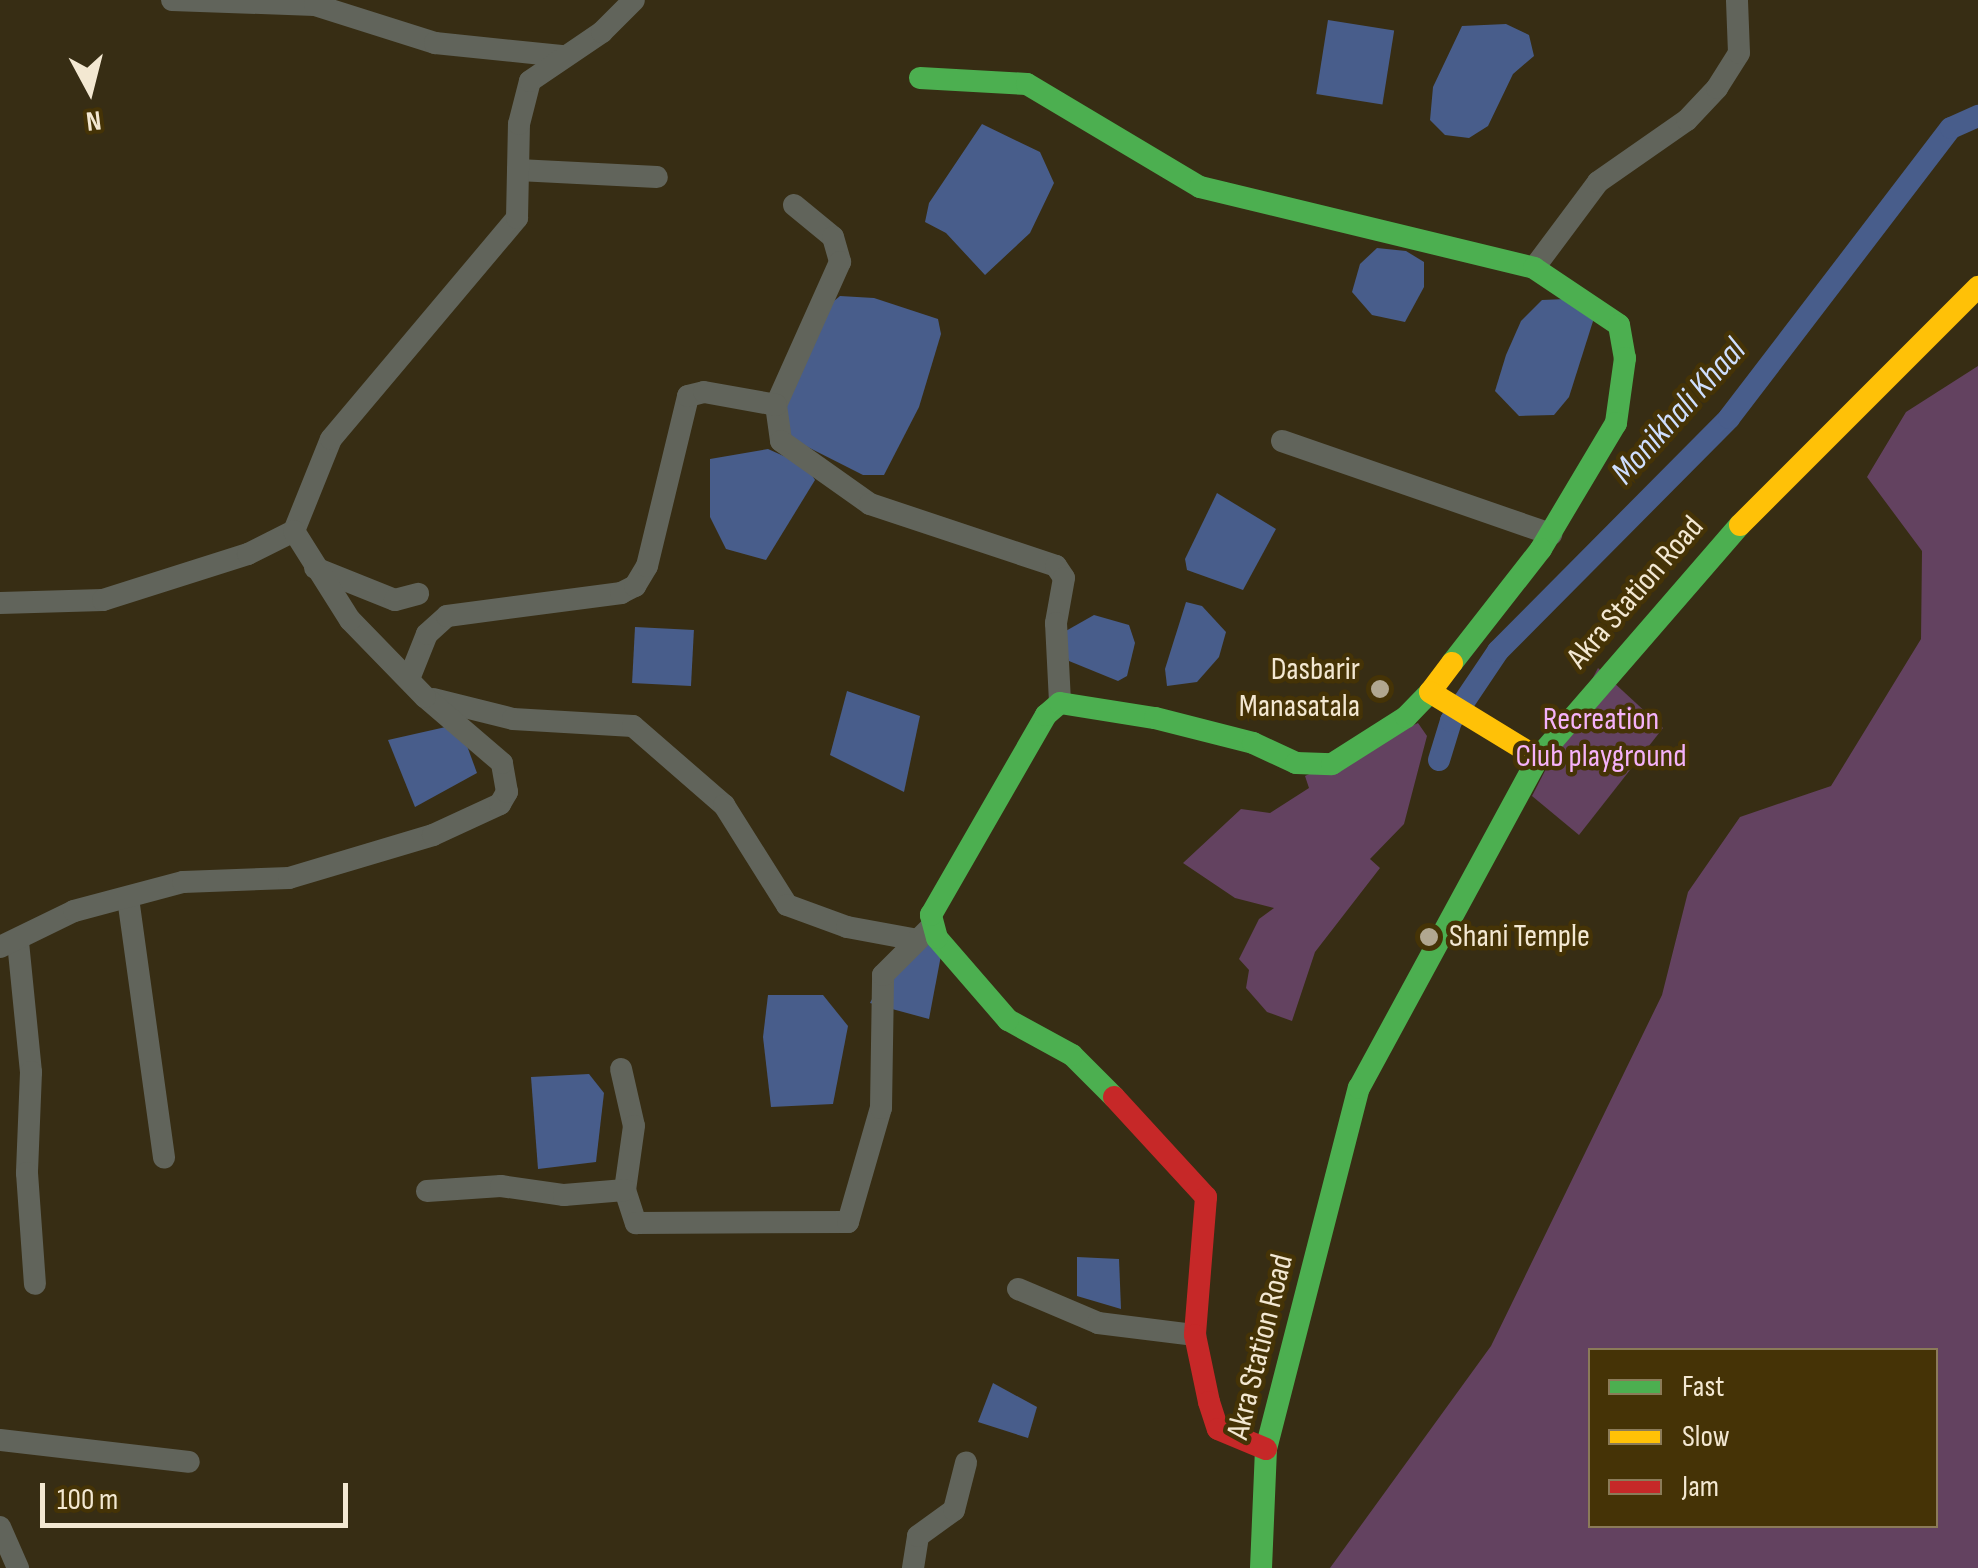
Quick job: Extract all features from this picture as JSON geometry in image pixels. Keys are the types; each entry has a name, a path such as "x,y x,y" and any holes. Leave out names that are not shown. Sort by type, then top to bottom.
{"street":[{"path":"172,0 315,5 436,42 561,56"},
{"path":"0,603 104,600 248,554 294,531 331,438 511,228 520,210 519,124 530,81 561,56 602,32 634,0"},
{"path":"1534,268 1598,182 1673,131 1717,88 1739,52 1737,0"},
{"path":"621,1068 634,1126 625,1190 630,1215 651,1228 852,1219 882,1095 883,975 925,933 936,900 1046,715 1060,703 1155,718 1252,743 1296,763 1332,764 1435,697 1550,534 1616,423 1624,346 1610,317 1534,268 1200,187 1027,84 920,78"},
{"path":"518,170 657,176"},
{"path":"794,205 833,237 840,262 776,405 781,440 848,493 1056,566 1065,588 1056,623 1060,703"},
{"name":"Akra Station Road","path":"1261,1568 1266,1450 1359,1088 1538,758 1694,571 1978,286"},
{"path":"409,680 427,634 446,616 621,593 635,586 647,566 688,396 704,392 776,405"},
{"path":"1282,441 1550,534"},
{"path":"35,1284 26,1173 31,1072 9,944 74,911 205,879 289,878 432,835 500,804 507,792 502,763 425,698 350,620 294,531"},
{"path":"315,568 394,600 418,594"},
{"path":"1435,697 1538,758"},
{"path":"425,698 513,719 633,726 724,805 787,906 847,927 925,933 1008,1020 1072,1055 1197,1180 1206,1197 1195,1335 1218,1429 1266,1450"},
{"path":"128,898 164,1158"},
{"path":"427,1191 501,1186 564,1195 625,1190"},
{"path":"1018,1289 1098,1323 1195,1335"},
{"path":"0,1440 188,1462"},
{"path":"913,1568 918,1536 954,1510 966,1463"},
{"path":"0,1528 18,1568"}],"green space":[{"path":"1978,366 1978,1568 1330,1568 1491,1346 1662,995 1688,892 1740,817 1831,786 1921,639 1922,551 1867,477 1906,412"},
{"name":"Recreation Club playground","path":"1598,668 1663,728 1579,835 1532,796"},
{"path":"1418,723 1427,736 1404,824 1370,859 1380,868 1315,952 1292,1021 1267,1012 1246,988 1249,970 1239,959 1259,919 1274,908 1235,898 1183,863 1241,809 1270,813 1309,788 1305,776"}],"water":[{"path":"1328,20 1394,30 1382,105 1316,94"},
{"path":"1506,24 1529,35 1534,56 1513,74 1488,126 1469,138 1445,135 1430,120 1433,87 1462,26"},
{"path":"982,124 1040,152 1054,183 1030,233 985,275 946,233 925,222 929,203"},
{"path":"1377,248 1406,251 1424,262 1424,287 1405,322 1372,315 1352,292 1360,264"},
{"path":"840,296 874,298 938,319 941,334 919,407 884,475 863,475 782,434 782,400 823,310"},
{"path":"1566,299 1594,318 1569,397 1554,415 1519,416 1495,391 1506,355 1521,321 1542,300"},
{"path":"768,449 806,466 815,480 766,560 726,549 710,517 710,459"},
{"path":"1217,493 1276,529 1243,590 1187,570 1185,559"},
{"path":"1186,602 1202,606 1226,632 1219,657 1197,682 1167,686 1165,669"},
{"path":"1094,615 1129,625 1135,643 1127,676 1118,681 1069,661 1063,644 1064,632"},
{"path":"635,627 694,630 691,686 632,683"},
{"path":"847,691 920,716 904,792 830,755"},
{"path":"459,724 477,773 415,807 388,740"},
{"path":"905,935 942,950 929,1019 870,1003"},
{"path":"768,995 823,995 848,1026 833,1104 771,1107 763,1037"},
{"path":"589,1074 604,1093 596,1162 538,1169 531,1077"},
{"path":"1077,1257 1119,1259 1121,1309 1077,1296"},
{"path":"993,1383 1037,1407 1028,1438 978,1422"}],"waterway":[{"name":"Monikhali Khaal","path":"1439,760 1451,721 1498,651 1729,418 1951,128 1978,116"}],"traffic: fast":[{"path":"920,78 1027,84 1200,187 1534,268 1619,325 1625,358 1616,423 1541,549 1452,663"},
{"path":"1261,1568 1266,1449 1359,1088 1538,758 1740,525"},
{"path":"1114,1097 1072,1055 1008,1020 937,938 931,915 1046,715 1060,703 1155,718 1253,743 1296,763 1332,764 1406,717 1430,692"}],"traffic: slow":[{"path":"1740,525 1978,287"},
{"path":"1452,663 1430,692 1538,758"}],"traffic: jam":[{"path":"1114,1097 1206,1197 1195,1335 1209,1402 1218,1429 1266,1449"}],"place":[{"name":"Dasbarir Manasatala","path":"1380,689"},
{"name":"Shani Temple","path":"1429,937"}]}
